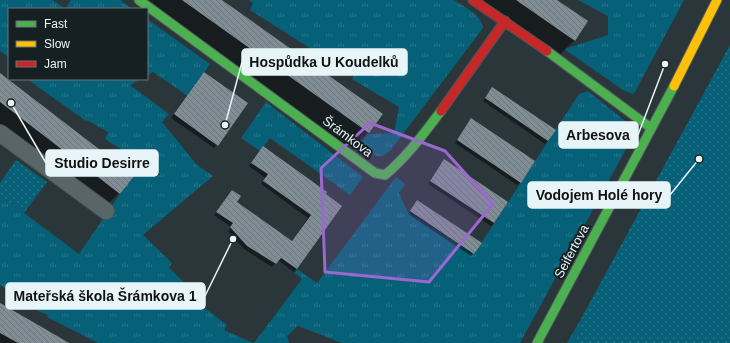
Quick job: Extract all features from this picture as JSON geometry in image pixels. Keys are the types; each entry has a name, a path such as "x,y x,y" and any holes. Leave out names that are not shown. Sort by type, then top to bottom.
{"street":[{"name":"Šrámkova","path":"139,0 375,173 385,175 393,170 411,150 456,92 505,21"},
{"path":"473,0 505,21 651,128"},
{"name":"Seifertova","path":"537,343 680,75 717,0"},
{"path":"0,133 106,212"}],"highlighted area":[{"path":"370,123 445,151 493,204 429,282 325,272 321,168"}],"green space":[{"path":"0,0 53,0 64,8 8,8 8,56 0,51"},
{"path":"71,0 120,0 131,8 66,8"},
{"path":"249,0 454,0 476,15 482,23 483,28 390,151 383,156 376,156 360,144 368,134 394,133 399,107 352,79 355,73 332,58 330,61 250,10 253,3"},
{"path":"578,0 684,0 633,94 623,90 564,49 608,35 608,16"},
{"path":"148,20 210,64 188,96 153,72 148,75"},
{"path":"730,45 730,343 575,343 582,317"},
{"path":"28,80 138,80 130,85 169,114 162,122 197,165 213,176 143,235 172,263 169,268 199,296 195,301 227,325 224,330 253,343 98,343 47,317 48,315 26,306 28,300 0,285 0,195 79,254 133,175 161,175 105,139 108,132 87,120 86,121"},
{"path":"588,91 629,124 631,140 520,343 342,343 298,326 287,336 289,343 254,343 302,279 295,273 297,269 317,283 396,177 405,184 399,193 407,211 474,254 579,94"},
{"path":"266,102 363,177 350,195 270,138 260,151 241,138"},
{"path":"16,160 47,182 24,213 0,195 0,183"},
{"path":"582,317 575,343 567,343"}],"building":[{"path":"182,0 222,0 383,114 369,133"},
{"path":"516,0 557,0 588,21 575,41"},
{"path":"204,72 248,103 218,146 174,114"},
{"path":"0,73 134,176 120,194 0,102"},
{"path":"492,87 556,130 548,141 485,98"},
{"path":"471,118 535,161 521,183 457,140"},
{"path":"263,146 327,192 326,194 342,206 297,269 281,258 276,264 247,246 230,227 233,223 216,212 232,190 241,196 237,202 292,241 311,215 263,181 268,174 251,163"},
{"path":"444,159 508,202 494,223 430,181"},
{"path":"417,200 482,243 474,254 410,211"},
{"path":"0,303 69,343 18,343 0,333"}],"traffic: fast":[{"path":"139,0 375,173 385,175 393,168 415,144 441,111"},
{"path":"547,51 651,128"},
{"path":"537,343 674,86"}],"traffic: slow":[{"path":"674,86 717,0"}],"traffic: jam":[{"path":"473,0 547,51"},
{"path":"441,111 505,21"}],"place":[{"name":"Arbesova","path":"665,64"},
{"name":"Studio Desirre","path":"11,103"},
{"name":"Hospůdka U Koudelků","path":"225,125"},
{"name":"Vodojem Holé hory","path":"699,159"},
{"name":"Mateřská škola Šrámkova 1","path":"233,239"}]}
